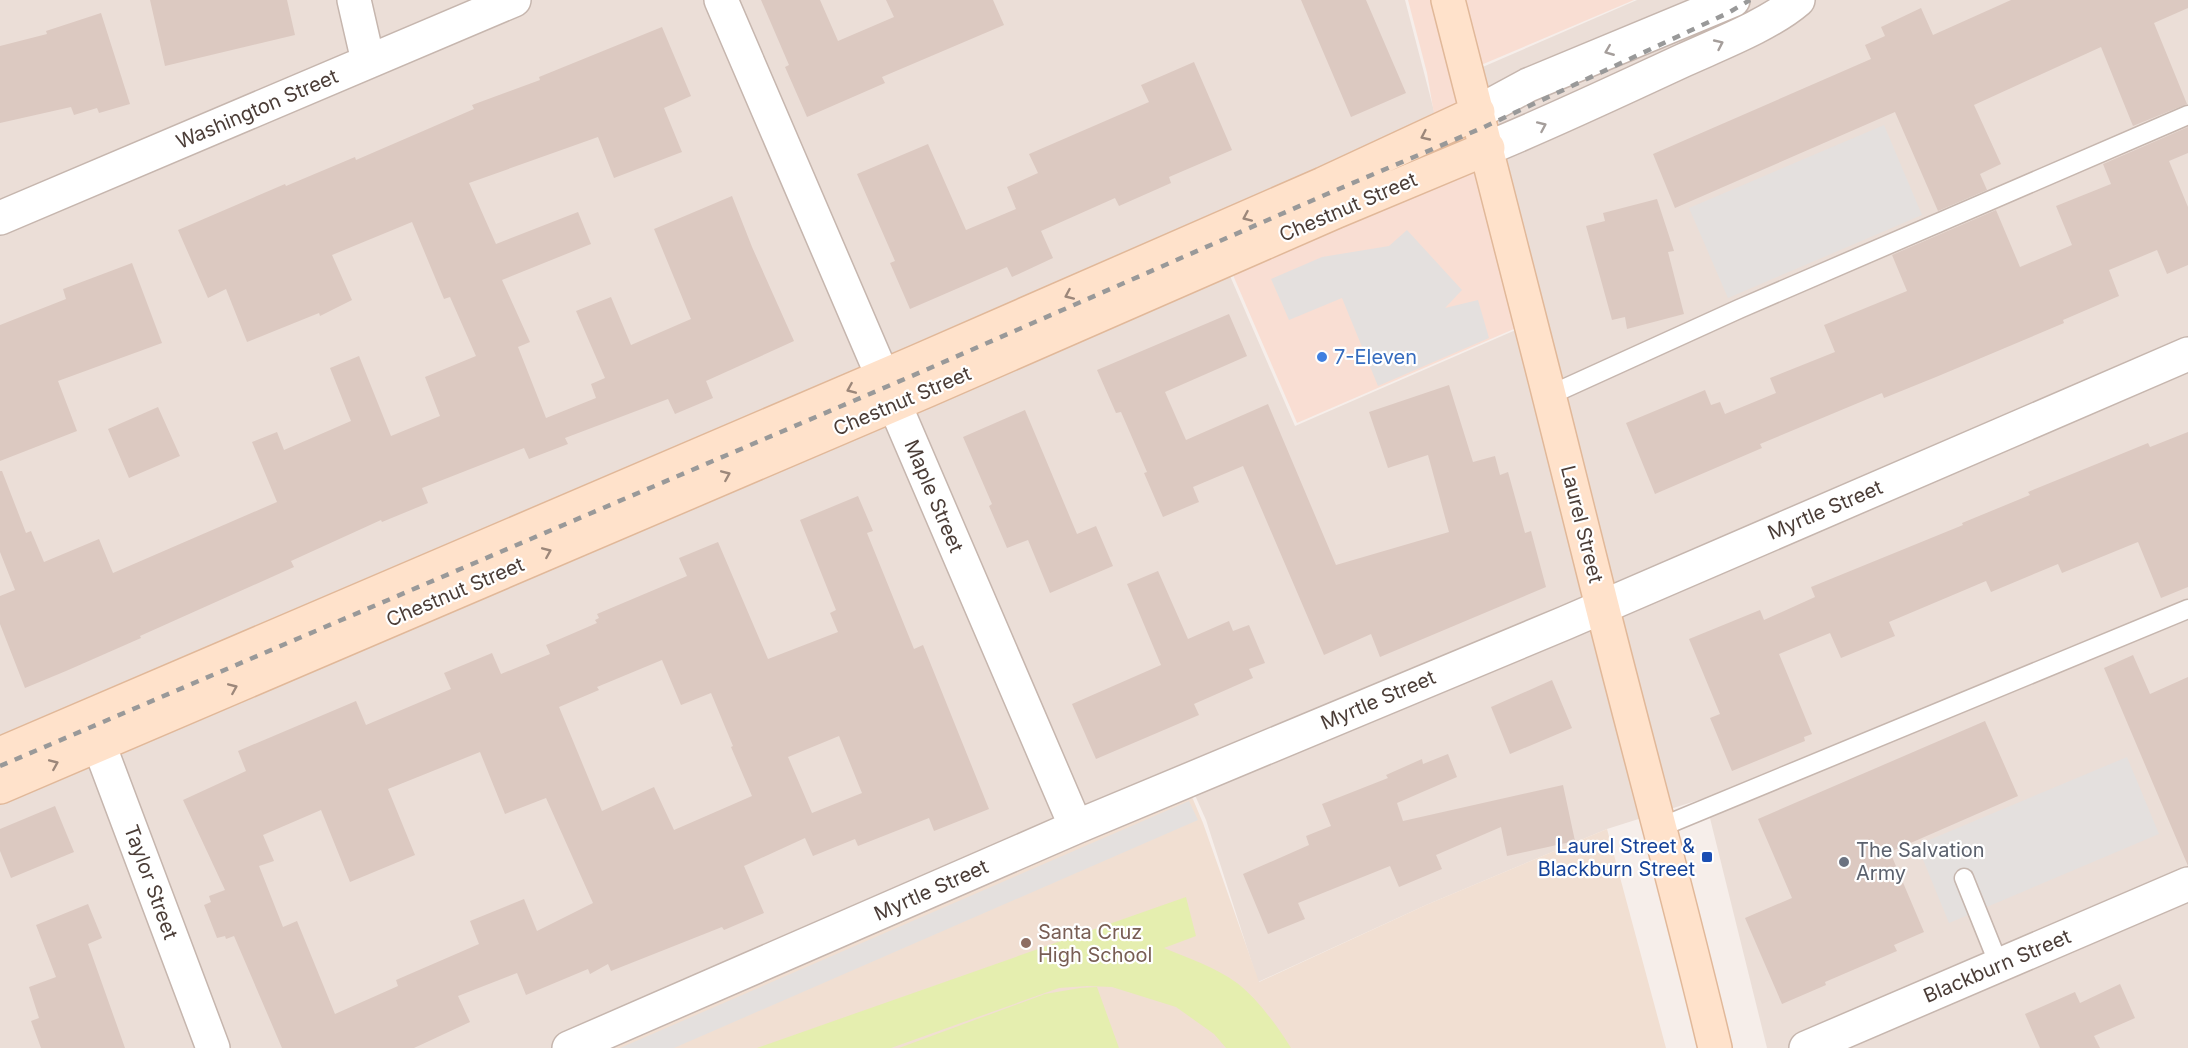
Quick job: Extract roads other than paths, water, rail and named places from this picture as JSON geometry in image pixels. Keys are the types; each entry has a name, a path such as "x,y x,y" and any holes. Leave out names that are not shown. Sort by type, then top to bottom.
{"main road":[{"name":"Laurel Street","path":"1448,0 1488,148 1602,605 1661,827 1715,1048"},
{"name":"Chestnut Street","path":"889,389 1478,112"},
{"name":"Chestnut Street","path":"0,787 94,731 889,389 1335,212 1488,148"},
{"name":"Chestnut Street","path":"0,754 94,731"}],"street":[{"path":"354,0 368,61"},
{"name":"Washington Street","path":"0,219 514,0"},
{"name":"Maple Street","path":"722,0 1076,827"},
{"name":"Chestnut Street","path":"1478,112 1528,85 1733,0"},
{"name":"Chestnut Street","path":"1488,148 1539,128 1737,35 1789,8 1798,0"},
{"name":"Myrtle Street","path":"569,1048 1076,827 2188,354"},
{"name":"Taylor Street","path":"94,731 213,1048"},
{"name":"Blackburn Street","path":"1806,1048 2188,884"}],"lane":[{"path":"1550,394 1739,309 2188,115"},
{"path":"1661,827 2188,609"},
{"path":"1964,878 2000,965"}],"railway":[{"path":"0,766 921,372 1482,128 1728,13 1750,0"}],"place":[{"name":"7-Eleven","path":"1322,357"},
{"name":"Laurel Street & Blackburn Street","path":"1707,857"},
{"name":"The Salvation Army","path":"1844,862"},
{"name":"Santa Cruz High School","path":"1026,943"}]}
